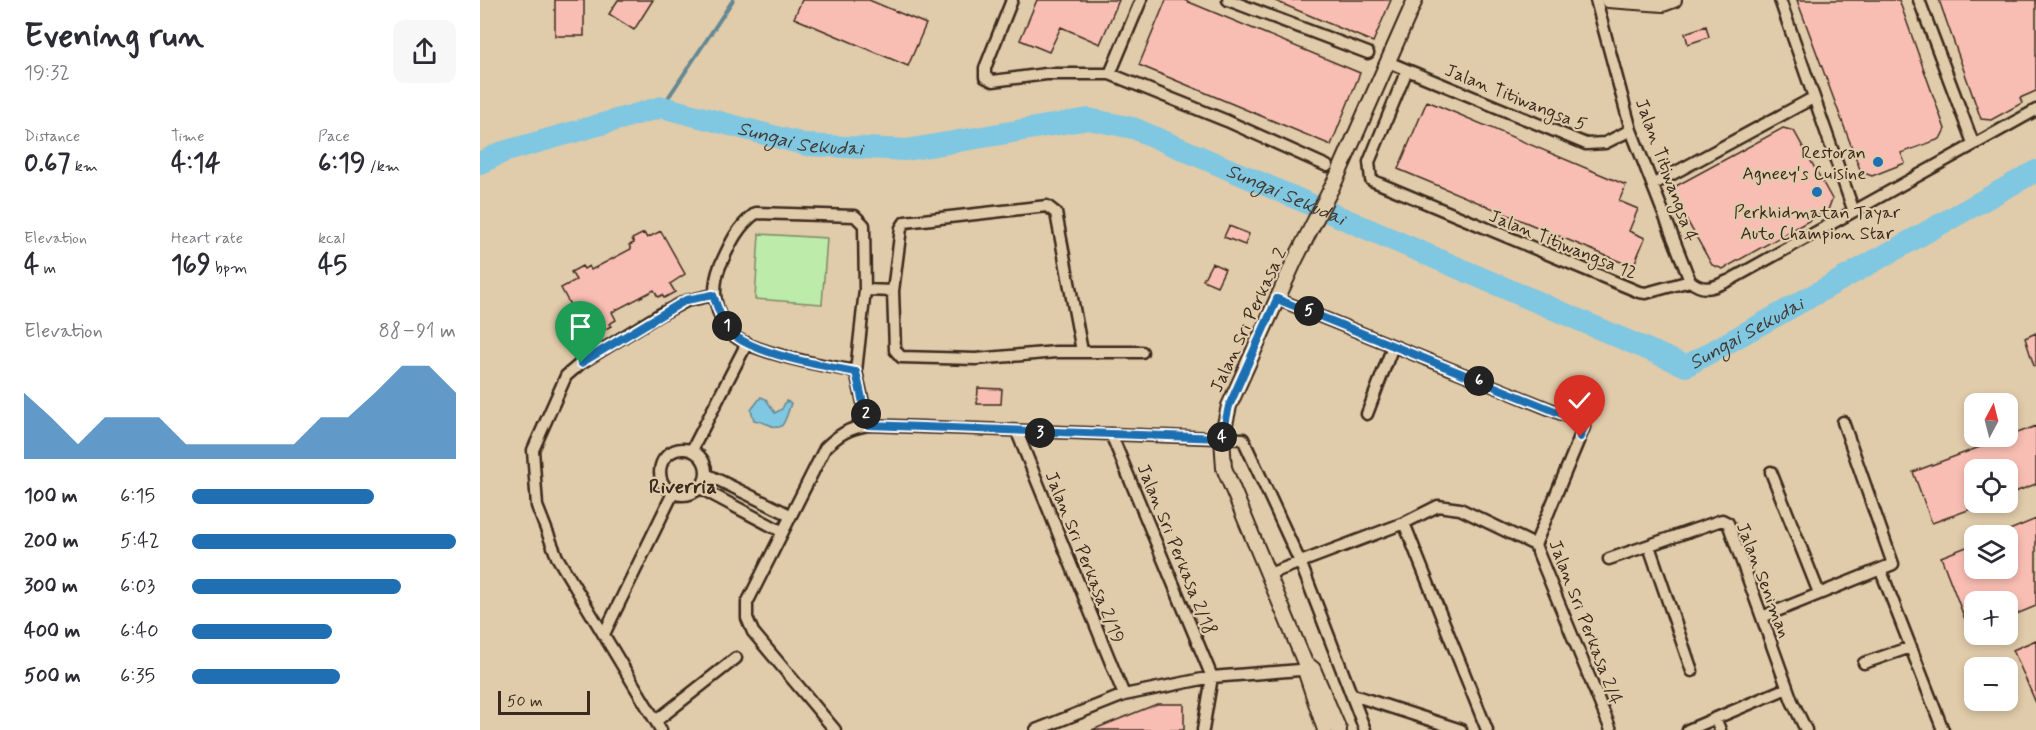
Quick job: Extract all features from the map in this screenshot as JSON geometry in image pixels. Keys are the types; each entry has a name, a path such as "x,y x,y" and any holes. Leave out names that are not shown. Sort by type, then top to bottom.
{"street":[{"path":"1012,0 985,68 985,77 993,81 1046,74 1110,74 1328,165"},
{"path":"1110,74 1141,0"},
{"path":"1228,0 1368,53"},
{"name":"Jalan Sri Perkasa 2","path":"1339,730 1308,667 1224,468 1222,438 1229,406 1277,299 1337,177 1415,0"},
{"name":"Jalan Titiwangsa 4","path":"1596,0 1631,130 1690,281"},
{"path":"1608,0 1663,4 1674,0"},
{"path":"1780,0 1853,209"},
{"path":"1919,0 1972,143"},
{"name":"Jalan Titiwangsa 5","path":"1388,62 1586,144 1605,143 1631,130"},
{"name":"Jalan Titiwangsa 12","path":"1407,70 1369,162 1371,180 1646,293 1690,281 1699,288 1710,289 1972,143 2036,110"},
{"path":"1654,184 1813,98"},
{"path":"1082,351 1056,213 1047,206 905,222 901,228 893,291 895,350 901,357 976,359 1082,351 1142,352"},
{"path":"856,372 815,364 747,343 733,335 721,317 713,295 715,278 741,224 756,213 855,216 861,219 864,225 865,290 856,372 868,425"},
{"path":"865,290 893,291"},
{"path":"713,295 686,300 581,363 566,376 534,450 537,506 557,557 605,632 658,725 736,658"},
{"path":"1277,299 1393,346 1367,414"},
{"path":"692,450 747,343"},
{"name":"Jalan Sri Perkasa 2/4","path":"1393,346 1577,420 1584,427 1535,545 1611,730"},
{"path":"1762,617 1819,593 1881,571 1893,562 1843,422"},
{"path":"835,730 753,632 747,618 747,603 781,531 825,448 837,435 868,425 1017,432 1238,437 1246,441 1301,564 1365,730"},
{"name":"Jalan Sri Perkasa 2/19","path":"1017,432 1124,695"},
{"name":"Jalan Sri Perkasa 2/18","path":"1111,434 1212,677"},
{"path":"684,448 692,450 703,460 706,474 700,488 687,494 674,493 662,482 660,466 669,453 684,448"},
{"path":"1771,472 1819,593"},
{"path":"706,474 790,515"},
{"path":"700,488 781,531"},
{"path":"605,632 674,493"},
{"path":"1269,574 1301,564 1404,523 1438,506 1460,509 1535,545"},
{"name":"Jalan Seniman","path":"1609,559 1725,520 1787,688 1806,730"},
{"path":"1404,523 1487,730"},
{"path":"1649,546 1692,671"},
{"path":"1881,571 1943,730"},
{"path":"1864,663 1911,647"},
{"path":"1036,730 1124,695 1212,677 1308,667"},
{"name":"Jalan Sri Perkasa 2","path":"1308,667 1325,730"},
{"path":"1204,725 1212,677"},
{"path":"1688,730 1787,688"},
{"path":"1353,695 1461,730"},
{"path":"1715,718 1720,730"}],"green space":[{"path":"759,234 827,238 822,304 755,299"}],"water":[{"path":"761,397 766,399 775,413 782,409 786,401 791,403 781,426 774,427 754,420 751,410"}],"building":[{"path":"555,0 584,0 584,36 555,36"},
{"path":"618,0 653,0 634,30 609,14"},
{"path":"802,0 869,0 926,24 908,66 794,18"},
{"path":"1037,0 1119,0 1100,44 1061,27 1049,52 1020,40"},
{"path":"1166,0 1184,0 1360,73 1331,145 1139,65"},
{"path":"1273,0 1391,0 1373,42"},
{"path":"1797,0 1899,0 1945,129 1940,139 1901,153 1905,163 1872,176 1861,172"},
{"path":"1939,0 2036,0 2036,91 2020,98 2022,103 1991,120 1981,119"},
{"path":"1706,26 1709,37 1688,44 1685,33"},
{"path":"1427,101 1626,185 1619,201 1638,209 1629,231 1645,238 1633,267 1398,169"},
{"path":"1783,128 1794,131 1832,199 1828,210 1723,269 1712,265 1674,197 1676,186"},
{"path":"1229,226 1249,234 1245,245 1224,237"},
{"path":"661,231 685,274 670,284 675,292 664,298 662,295 658,297 654,290 612,312 616,320 609,324 611,326 602,331 598,326 584,331 561,288 576,280 571,272 582,266 584,269 589,266 591,270 631,249 629,245 634,243 632,239 644,233 647,238"},
{"path":"1212,263 1225,269 1217,286 1203,280"},
{"path":"2036,333 2036,366 2034,366 2025,338"},
{"path":"978,388 1002,389 1001,404 977,404"},
{"path":"2036,426 2036,484 2018,491 2018,459 1964,459 1964,512 1932,523 1913,472 1980,447 2018,447 2018,433"},
{"path":"2036,519 2036,606 2018,613 2018,591 1964,591 1964,617 1941,557 1964,548 1964,579 2018,579 2018,526"},
{"path":"2036,640 2036,703 2018,657 2013,650"},
{"path":"1157,704 1184,704 1184,730 1092,730"}],"waterway":[{"path":"662,107 733,0"},
{"name":"Sungai Sekudai","path":"480,163 503,152 662,107 807,145 906,150 1088,119 1133,128 1686,366 2036,171"}],"place":[{"name":"Restoran Agneey's Cuisine","path":"1878,162"},
{"name":"Perkhidmatan Tayar Auto Champion Star","path":"1817,192"}],"district":[{"name":"Riverria","path":"683,486"}],"route":[{"path":"581,363 686,300 713,295 721,317 733,335 747,343 783,355 856,372 868,425 1222,438 1229,406 1277,299 1577,420 1584,427 1580,437"}]}
